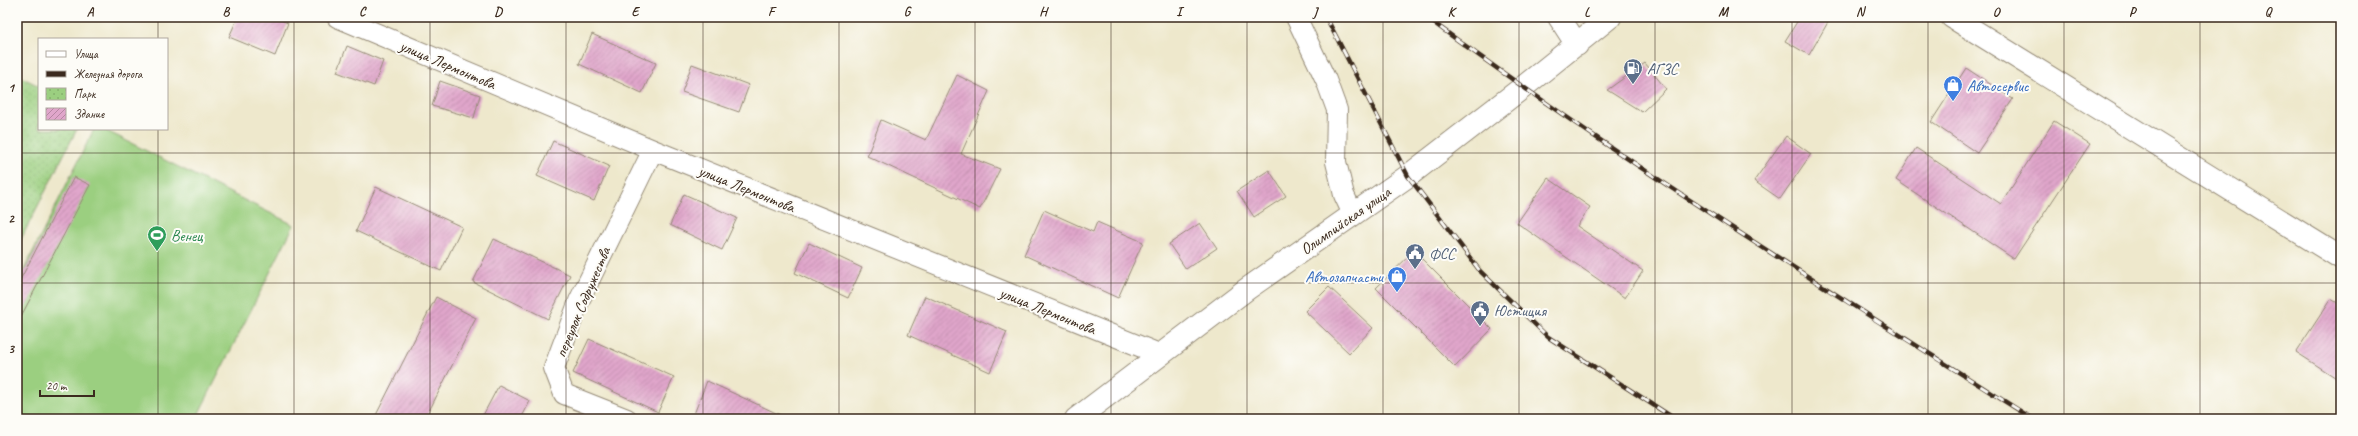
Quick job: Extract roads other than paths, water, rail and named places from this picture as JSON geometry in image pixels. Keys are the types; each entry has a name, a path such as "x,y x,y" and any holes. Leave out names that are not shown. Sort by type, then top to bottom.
{"street":[{"name":"улица Лермонтова","path":"338,17 653,150 1159,354"},
{"path":"1296,17 1326,80 1336,110 1336,162 1344,195 1353,214"},
{"path":"1559,17 1577,45"},
{"name":"Олимпийская улица","path":"1076,419 1159,354 1246,289 1408,176 1577,45 1610,17"},
{"path":"1952,17 2341,258"},
{"name":"переулок Содружества","path":"626,419 564,394 554,368 579,301 653,150"}],"railway":[{"path":"1326,17 1408,176 1480,271 1548,337 1675,419"},
{"path":"1426,17 1574,122 1726,224 2033,419"}],"place":[{"name":"АГЗС","path":"1633,85"},
{"name":"Автосервис","path":"1953,102"},
{"name":"Венец","path":"157,252"},
{"name":"ФСС","path":"1415,270"},
{"name":"Автозапчасти","path":"1397,293"},
{"name":"Юстиция","path":"1480,327"}]}
